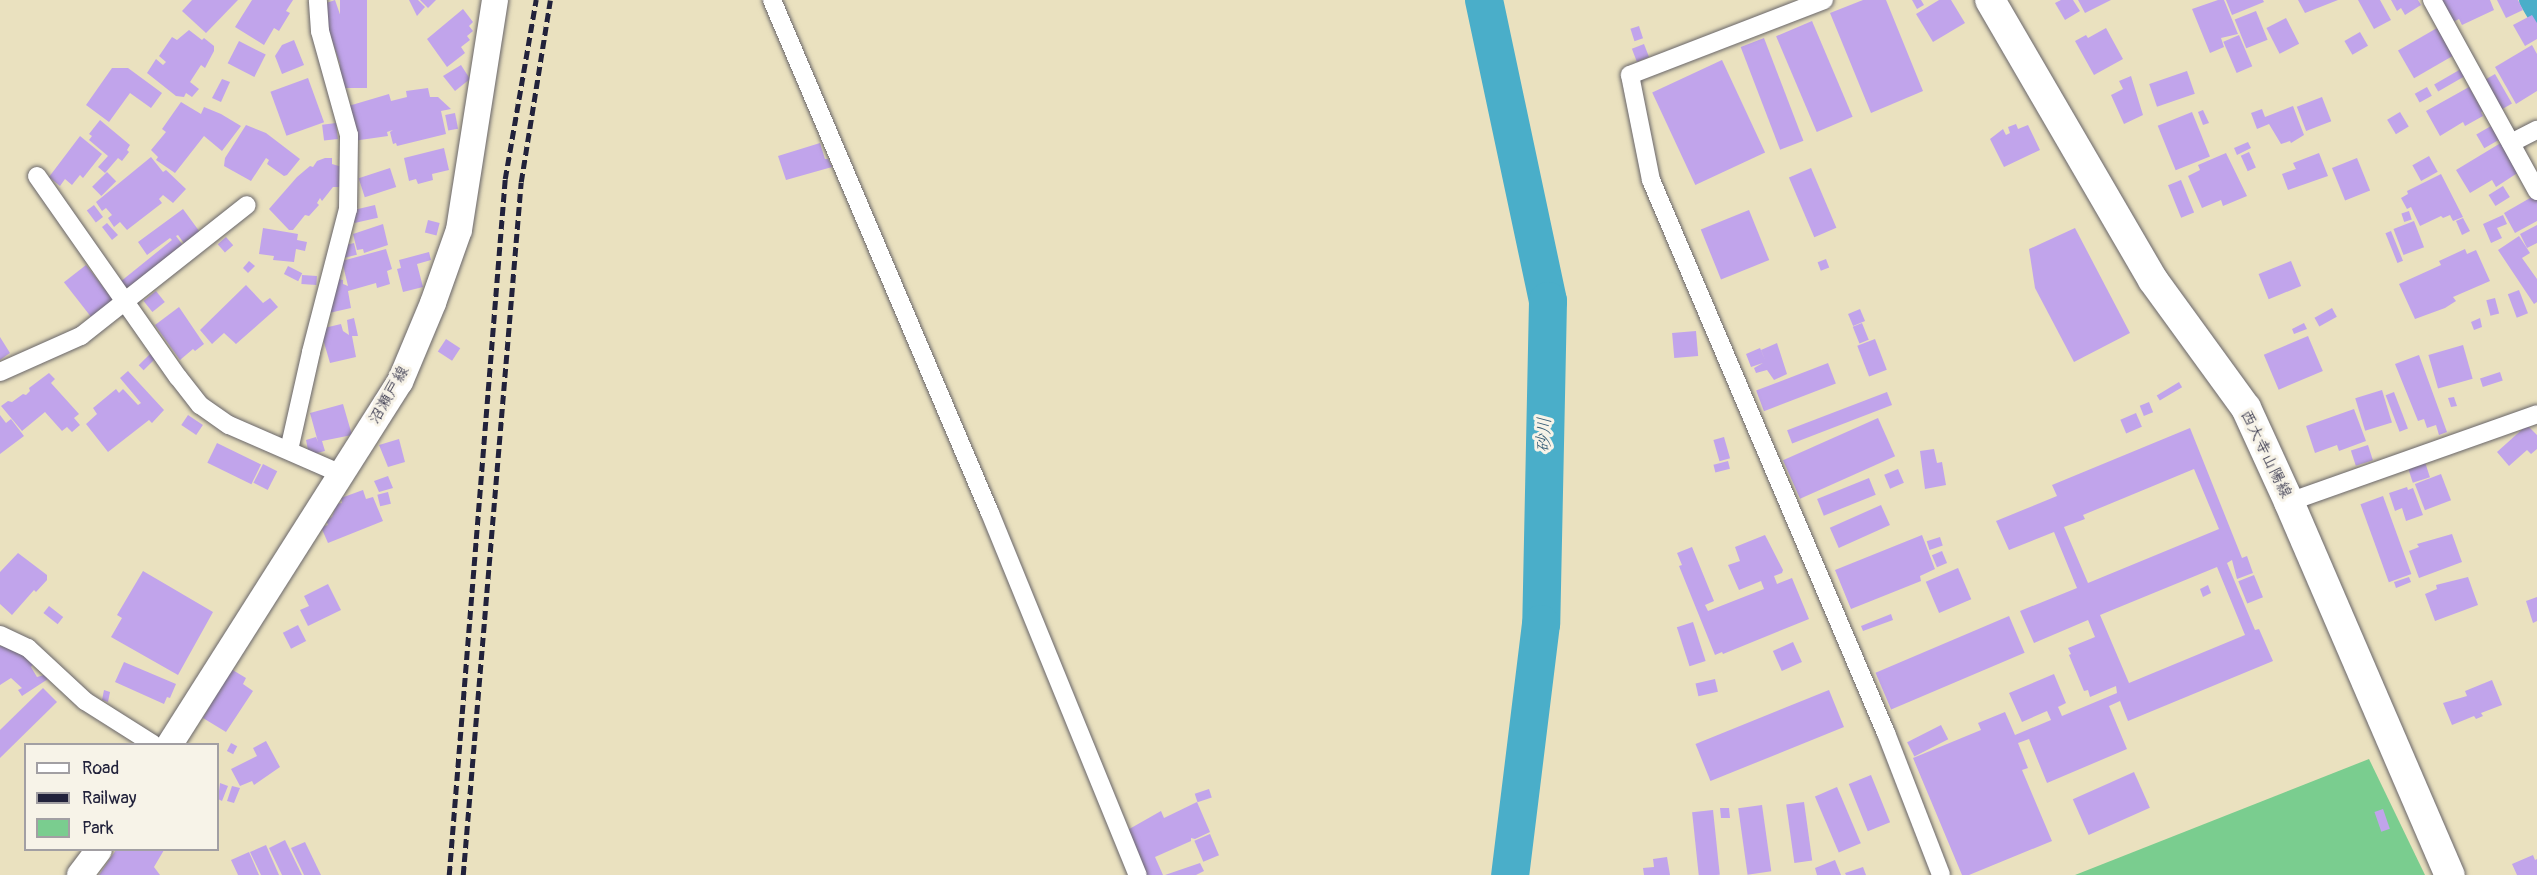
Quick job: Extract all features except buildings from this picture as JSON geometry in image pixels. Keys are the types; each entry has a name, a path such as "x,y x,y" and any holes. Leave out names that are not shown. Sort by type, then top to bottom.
{"main road":[{"name":"沼瀬戸線","path":"171,743 400,382 433,303 459,230 495,0"},
{"name":"西大寺山陽線","path":"1990,0 2152,280 2246,408 2450,875"},
{"path":"80,875 98,851"}],"street":[{"path":"289,450 310,352 348,209 349,135 320,31 318,0"},
{"path":"772,0 990,513 1138,875"},
{"path":"1824,0 1630,75 1651,180 1886,733 1941,875"},
{"path":"2433,0 2537,191"},
{"path":"2511,143 2537,130"},
{"path":"37,176 200,405 229,425 341,474"},
{"path":"0,372 81,336 247,205"},
{"path":"2289,502 2537,414"},
{"path":"0,635 28,648 85,701 151,743"}],"green space":[{"path":"2369,759 2425,875 2075,875"}],"waterway":[{"name":"砂川","path":"1484,0 1548,301 1541,624 1510,875"},
{"path":"2530,0 2537,12"}],"railway":[{"path":"449,875 505,179 536,0"},
{"path":"463,875 521,182 550,0"}]}
